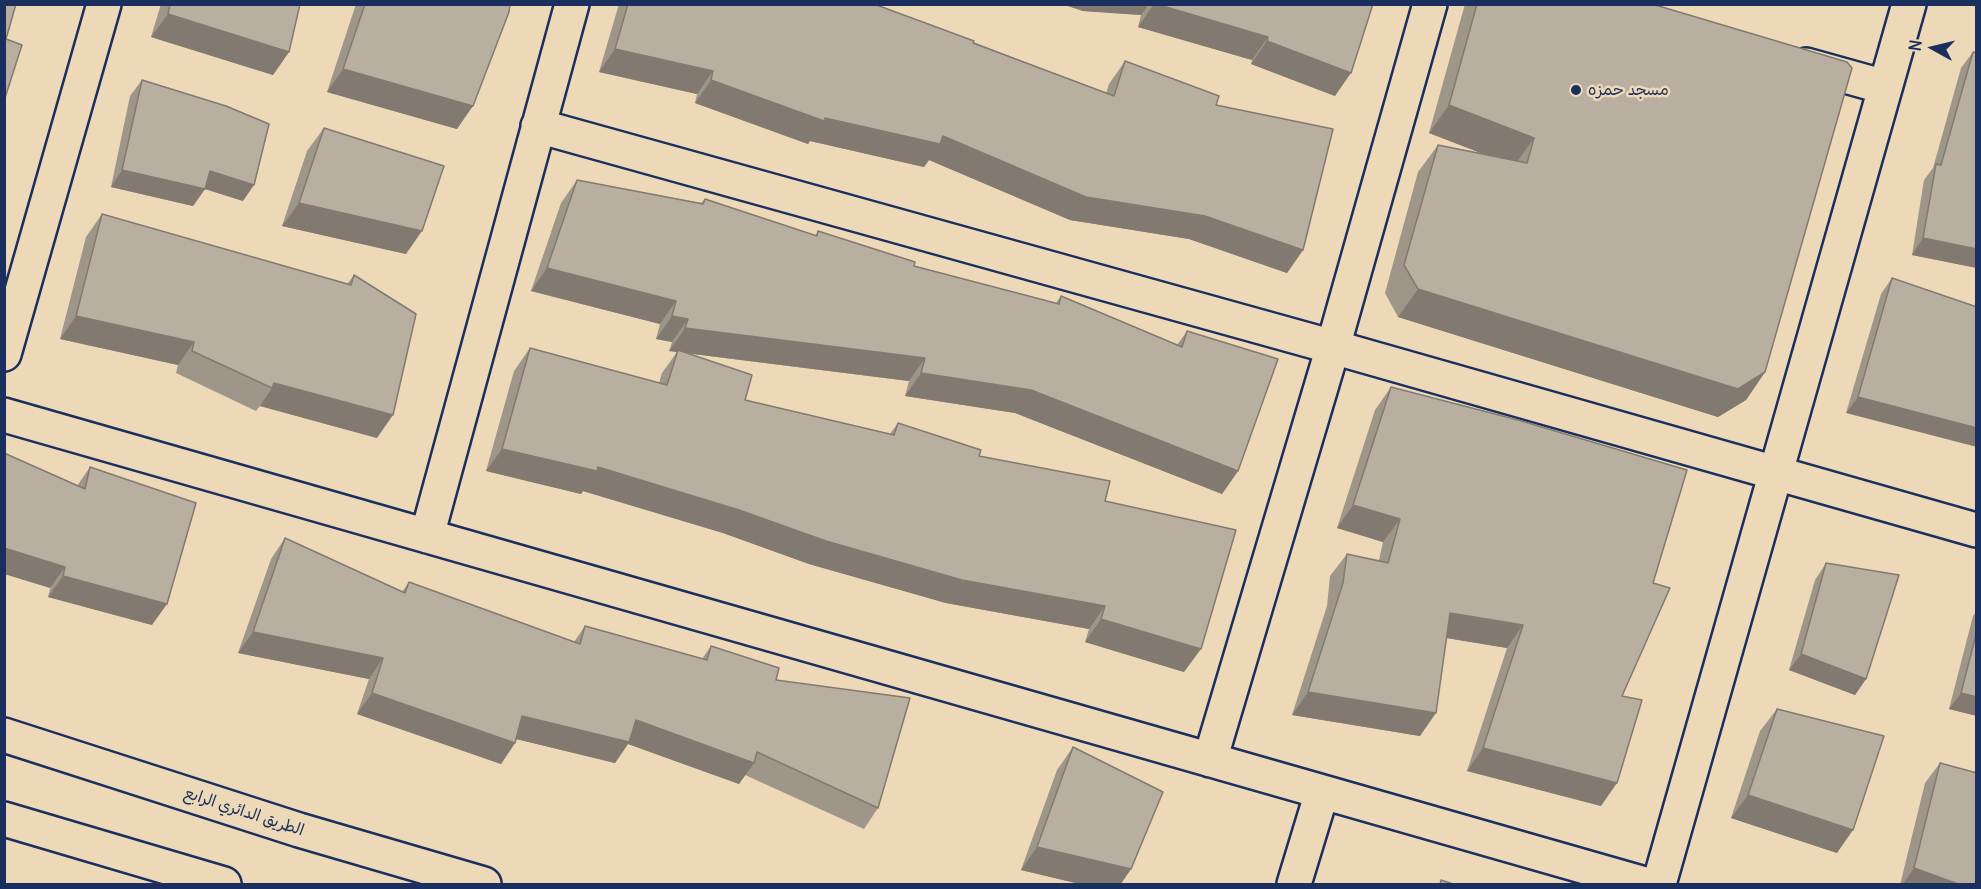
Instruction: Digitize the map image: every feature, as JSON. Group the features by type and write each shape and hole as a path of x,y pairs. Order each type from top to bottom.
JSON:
{"street":[{"path":"4,354 104,4"},
{"path":"427,536 572,4"},
{"path":"1210,760 1333,347 1430,4"},
{"path":"1659,885 1774,472 1909,4"},
{"path":"1782,58 1885,87"},
{"path":"538,126 1333,347 1977,530"},
{"path":"4,415 1322,792 1548,871 1645,885"},
{"name":"الطريق الدائري الرابع","path":"4,735 299,830 484,885"},
{"path":"1294,885 1322,792"},
{"path":"4,819 224,885"}],"building":[{"path":"4,4 16,4 6,39 22,45 4,101"},
{"path":"170,4 300,4 289,52 168,14"},
{"path":"365,4 510,4 473,106 343,69"},
{"path":"628,4 874,4 1114,96 1125,61 1219,96 1216,105 1333,129 1303,250 1205,216 1086,197 943,136 940,144 825,118 824,121 711,80 713,71 615,49"},
{"path":"1156,4 1373,4 1351,73 1267,41 1268,37"},
{"path":"1477,4 1652,4 1847,62 1852,68 1765,372 1738,389 1418,289 1404,265 1438,145 1527,163 1534,138 1449,105"},
{"path":"1973,52 1977,53 1977,249 1923,238 1936,164 1941,165"},
{"path":"142,80 226,106 269,124 254,185 210,171 205,189 122,170"},
{"path":"324,128 444,166 422,231 299,203"},
{"path":"577,180 703,204 705,199 817,236 818,231 915,262 914,266 1059,304 1061,296 1182,347 1187,331 1278,359 1238,471 1031,390 921,373 925,358 685,328 688,319 672,316 676,301 547,268"},
{"path":"102,214 351,285 354,275 416,314 393,415 274,383 272,388 192,351 194,342 76,316"},
{"path":"1892,278 1977,307 1977,428 1858,397"},
{"path":"530,348 667,385 678,350 752,375 745,400 894,435 898,423 981,450 979,456 1110,481 1105,501 1236,530 1201,649 1101,619 1105,606 962,580 826,541 739,510 598,467 597,471 502,449"},
{"path":"1391,387 1518,420 1687,470 1653,583 1670,588 1622,696 1642,700 1617,783 1483,748 1523,625 1450,613 1436,713 1308,692 1343,583 1347,554 1388,563 1400,519 1353,505"},
{"path":"4,453 85,489 90,467 196,503 167,604 63,576 65,567 4,548"},
{"path":"285,538 405,593 409,582 580,644 585,626 707,660 711,646 779,668 776,680 910,698 878,808 757,752 754,763 636,720 629,742 522,716 515,743 372,693 383,658 253,632"},
{"path":"1826,563 1899,575 1866,679 1801,654"},
{"path":"1977,631 1977,697 1961,693"},
{"path":"1777,709 1884,736 1853,830 1748,795"},
{"path":"1073,747 1163,792 1131,869 1037,847"},
{"path":"1940,763 1977,773 1977,885 1961,885 1914,868"},
{"path":"1441,880 1456,885 1440,885"}],"place":[{"name":"مسجد حمزه","path":"1576,90"}]}
